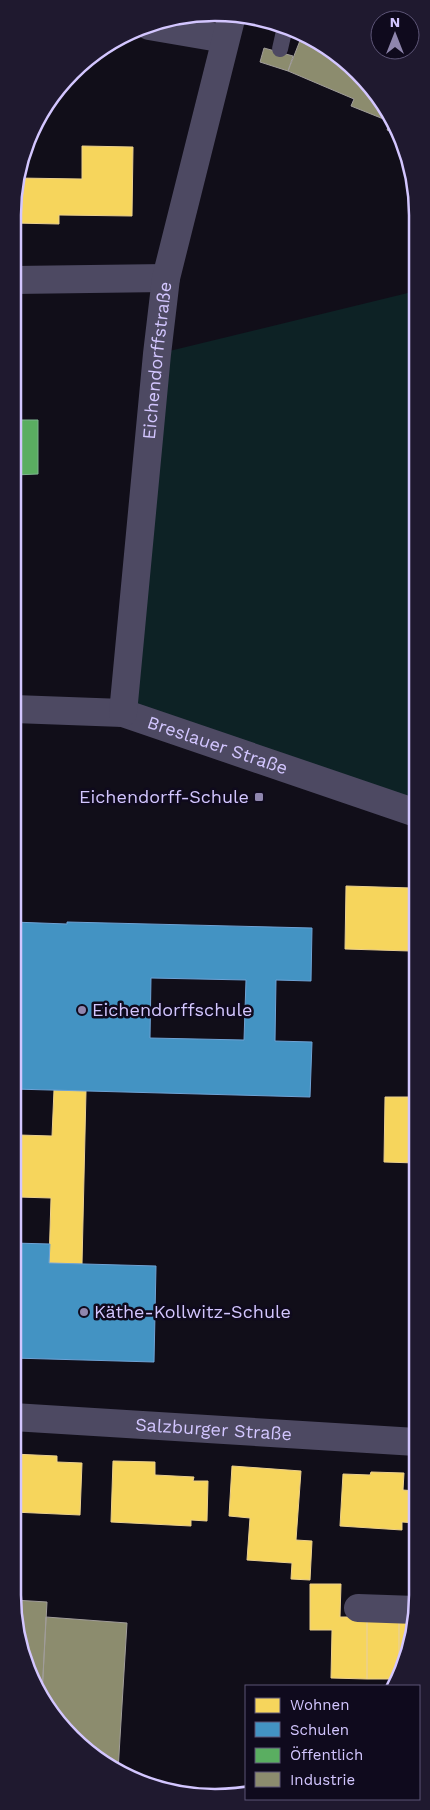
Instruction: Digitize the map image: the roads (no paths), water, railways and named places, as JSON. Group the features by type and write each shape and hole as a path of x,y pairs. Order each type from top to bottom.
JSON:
{"street":[{"path":"172,26 228,27"},
{"name":"Eichendorffstraße","path":"123,713 166,278 228,27"},
{"path":"21,280 166,278"},
{"name":"Breslauer Straße","path":"21,709 123,713 409,811"},
{"name":"Salzburger Straße","path":"21,1417 409,1442"},
{"path":"358,1608 408,1610"}],"lane":[{"path":"280,49 283,34"}],"place":[{"name":"Eichendorff-Schule","path":"259,797"},
{"name":"Eichendorffschule","path":"82,1010"},
{"name":"Käthe-Kollwitz-Schule","path":"84,1312"}]}
